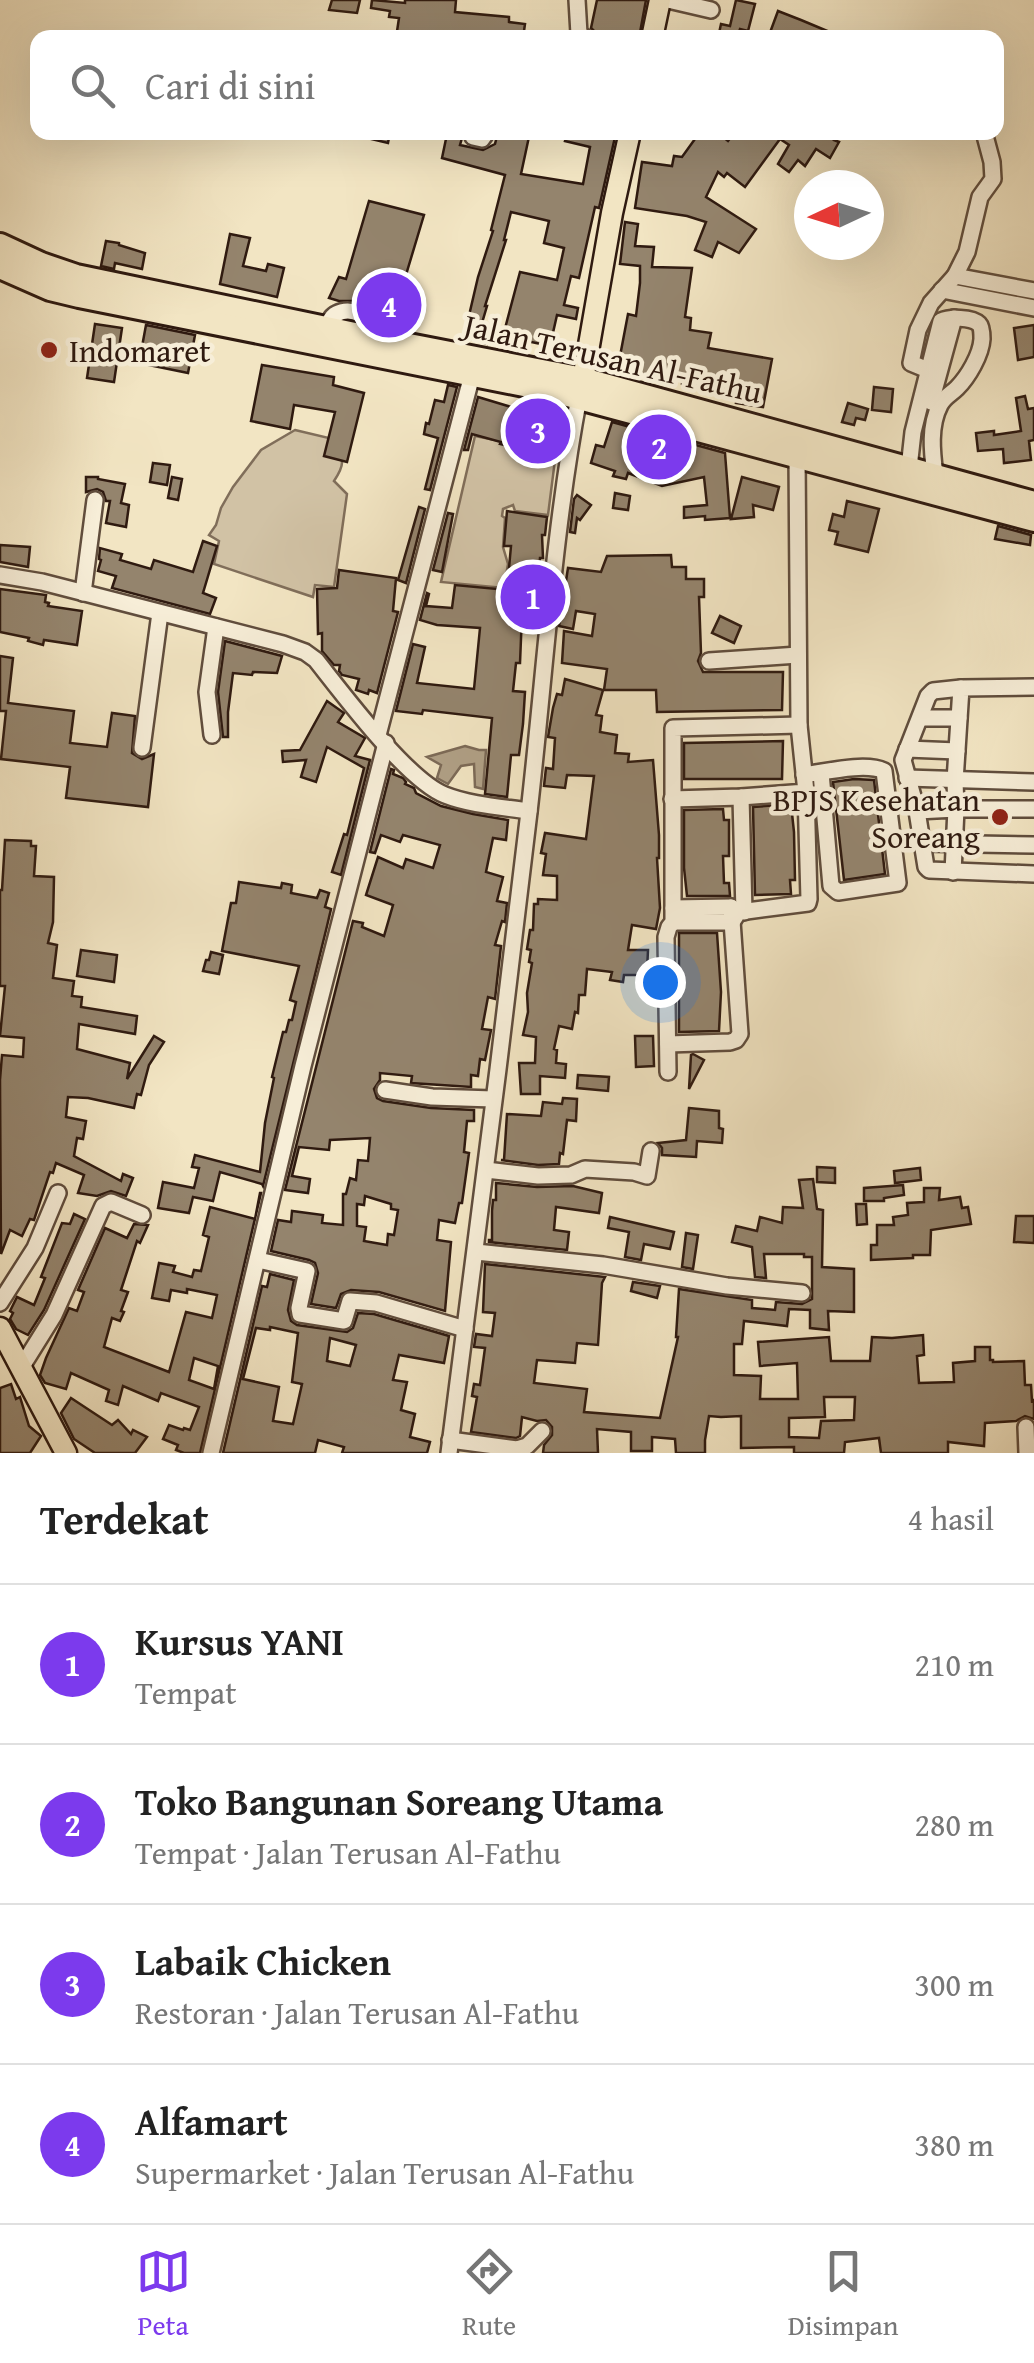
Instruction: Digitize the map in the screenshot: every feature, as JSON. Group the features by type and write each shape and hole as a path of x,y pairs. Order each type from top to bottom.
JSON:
{"highway":[{"name":"Jalan Terusan Al-Fathu","path":"0,245 76,276 372,337 581,388 797,455 1034,520"},
{"name":"Jalan Terusan Al-Fathu","path":"0,267 50,289 79,296 472,375 618,390 1034,502"}],"main road":[{"path":"654,30 660,0"},
{"path":"581,388 628,140"},
{"path":"0,1328 66,1453"}],"street":[{"path":"577,0 579,30"},
{"path":"668,0 710,10"},
{"path":"928,370 912,363 911,356 931,303 955,276 967,252 980,197 993,179 986,140"},
{"path":"955,276 1034,291"},
{"path":"942,290 1034,308"},
{"path":"910,468 913,432 931,401 954,318"},
{"path":"931,401 946,397 960,385 981,347 979,324 954,318 941,320 928,370 935,475"},
{"path":"212,1453 472,375"},
{"path":"542,1431 527,1446 517,1449 449,1447 529,811 552,567 581,388"},
{"path":"673,915 737,913 808,903 810,899 799,725 797,455"},
{"path":"83,593 95,500"},
{"path":"0,575 42,582 305,652 406,766 431,788 446,796 529,811"},
{"path":"142,748 160,614"},
{"path":"212,735 207,692 216,627"},
{"path":"709,661 798,656"},
{"path":"1034,686 933,691 903,760 929,870 1034,874"},
{"path":"953,872 961,688"},
{"path":"920,718 960,718"},
{"path":"656,728 799,725"},
{"path":"668,1072 666,937 673,915 673,728"},
{"path":"907,749 957,751"},
{"path":"672,799 741,797 804,784 821,773 875,766 884,771 898,882 838,892 831,886 821,773"},
{"path":"907,778 1034,782"},
{"path":"668,1044 730,1042 740,1034 737,913 741,797"},
{"path":"917,811 1034,809"},
{"path":"922,843 1034,845"},
{"path":"385,1090 432,1097 493,1099"},
{"path":"486,1170 538,1176 571,1175 585,1169 647,1176 651,1151"},
{"path":"0,1303 35,1248 58,1193"},
{"path":"22,1368 54,1315 103,1206 110,1202 142,1215"},
{"path":"476,1252 802,1293"},
{"path":"258,1260 309,1262 300,1314 344,1321 350,1301 376,1303 465,1330"},
{"path":"1026,1426 1028,1453"}],"shaded area":[{"path":"295,430 329,438 342,459 334,481 347,494 334,587 315,585 313,597 214,564 219,541 209,535 233,487 261,450"},
{"path":"475,436 556,452 548,515 515,511 513,505 503,509 503,547 508,564 504,588 441,582"},
{"path":"465,746 486,750 483,789 475,787 474,764 461,766 448,784 437,778 441,765 427,757"}],"building":[{"path":"332,0 360,0 357,13 329,10"},
{"path":"372,0 456,0 455,12 509,17 509,22 525,24 524,30 397,30 399,18 389,17 390,11 371,8"},
{"path":"597,0 646,0 640,30 591,28"},
{"path":"736,0 755,4 748,30 720,30 721,24 730,26"},
{"path":"778,11 825,30 771,30"},
{"path":"446,140 461,140 460,145 483,150 496,140 528,140 521,174 583,184 590,147 565,140 614,140 579,278 571,276 564,305 578,308 576,319 557,315 550,346 503,336 520,272 557,280 564,248 544,243 549,221 511,212 485,306 482,323 491,325 487,344 464,337 505,175 442,158"},
{"path":"694,140 779,140 745,187 727,173 724,177 718,172 706,197 756,229 739,253 718,242 712,257 695,250 706,222 635,208 642,162 672,166 674,156 682,157"},
{"path":"782,140 839,142 830,158 816,149 805,166 798,160 789,172 778,164 789,145"},
{"path":"369,201 424,215 393,318 358,301 329,298 339,277 346,279"},
{"path":"625,222 638,224 635,246 654,247 652,267 692,268 685,317 691,318 690,330 711,333 708,348 772,359 763,407 736,403 738,390 617,372 628,314 636,316 640,283 640,266 620,264"},
{"path":"230,234 250,238 243,266 266,271 268,264 284,268 277,297 220,284"},
{"path":"106,241 145,253 142,269 115,263 114,269 101,266"},
{"path":"95,324 122,328 114,382 87,378"},
{"path":"146,325 195,335 188,373 139,363"},
{"path":"1034,325 1034,357 1018,360 1014,328"},
{"path":"262,365 334,377 333,385 364,393 347,462 324,456 335,412 294,405 290,429 251,421"},
{"path":"448,385 457,387 430,490 425,489 438,438 424,434 435,400 444,402"},
{"path":"874,387 893,389 891,412 872,410"},
{"path":"1025,396 1028,409 1034,408 1034,440 1029,441 1031,460 1004,463 1003,449 978,451 976,433 1021,431 1016,398"},
{"path":"478,397 531,413 529,420 542,422 541,427 548,428 543,451 533,452 472,434 468,450 464,450"},
{"path":"848,403 868,409 865,420 856,418 854,425 842,422"},
{"path":"612,422 725,453 730,518 684,518 684,507 707,505 704,477 662,486 628,473 626,479 613,476 615,471 591,463 596,445 604,447"},
{"path":"153,463 170,465 167,485 150,482"},
{"path":"86,477 125,484 121,503 129,505 126,527 106,523 110,501 97,489 86,492"},
{"path":"172,477 182,479 178,500 168,498"},
{"path":"742,477 779,487 773,510 753,505 754,517 731,519"},
{"path":"615,493 630,496 628,510 613,508"},
{"path":"577,495 591,505 580,520 577,518 575,533 570,532"},
{"path":"847,501 879,509 868,552 835,544 838,532 829,530 833,514 844,517"},
{"path":"419,507 425,509 406,583 398,580"},
{"path":"507,511 547,517 537,601 525,601 522,614 520,663 516,663 513,691 525,692 523,724 519,755 511,755 507,797 485,794 492,718 396,711 413,644 425,647 417,683 474,689 480,628 420,620 427,593 426,606 452,608 455,585 507,590 511,546 504,546"},
{"path":"448,513 453,514 442,572 433,570"},
{"path":"998,526 1031,535 1030,545 995,539"},
{"path":"203,541 217,546 203,593 216,598 210,614 112,588 116,576 98,571 100,548 122,554 120,560 151,569 154,560 193,572"},
{"path":"0,545 30,547 28,567 0,562"},
{"path":"671,555 672,567 686,567 686,579 704,579 704,597 699,597 698,661 703,672 783,672 782,710 657,712 656,690 604,690 607,669 562,663 564,631 592,636 595,614 576,611 573,629 559,626 568,568 601,572 607,556"},
{"path":"339,570 396,578 393,611 398,612 377,693 356,690 359,679 342,675 340,665 334,665 322,651 317,589 337,588"},
{"path":"0,589 46,595 48,606 82,611 77,645 44,640 43,645 0,632"},
{"path":"720,616 741,626 734,643 712,633"},
{"path":"225,641 282,656 277,673 233,673 228,737 223,737 218,692"},
{"path":"0,656 13,658 8,703 74,711 70,743 107,747 112,713 135,716 132,753 142,759 154,754 148,807 66,798 70,767 1,759 6,711 0,711"},
{"path":"565,679 603,690 596,715 602,716 600,732 617,735 615,753 629,754 628,762 653,760 660,908 656,929 632,925 628,950 648,950 647,971 642,971 642,975 624,975 623,982 610,980 612,972 587,969 585,995 579,995 572,1029 559,1026 554,1049 556,1063 566,1064 565,1078 540,1076 540,1094 521,1094 519,1063 535,1063 536,1037 523,1035 532,963 531,950 527,949 533,930 534,904 538,904 538,899 557,900 557,876 543,875 546,854 541,853 545,833 586,839 594,776 567,775 565,788 544,786 546,768 553,769 555,738 548,737 553,708 557,694 562,695"},
{"path":"327,701 344,713 338,722 365,738 355,756 370,760 341,875 332,872 344,834 347,835 364,768 327,747 316,782 301,777 306,760 283,762 282,751 300,750"},
{"path":"783,741 782,779 684,779 684,743"},
{"path":"391,769 416,793 441,806 508,820 506,840 493,838 486,872 503,877 497,901 507,903 505,922 502,921 495,945 501,946 495,999 488,997 482,1029 491,1030 478,1076 471,1075 471,1087 411,1083 412,1076 380,1073 374,1089 383,1101 474,1110 474,1121 467,1121 464,1152 469,1153 462,1203 455,1223 439,1220 437,1240 451,1242 445,1311 379,1292 351,1290 341,1294 336,1308 311,1304 318,1273 315,1263 271,1251 278,1220 291,1222 292,1211 323,1215 322,1223 343,1225 343,1194 350,1178 356,1180 358,1160 368,1161 370,1138 330,1140 329,1150 299,1147 292,1176 310,1179 308,1193 285,1190 353,921 384,936 393,905 366,895 378,857 403,868 406,859 433,868 440,845 403,835 400,842 381,835 375,853 370,852","holes":["365,1196 391,1204 391,1209 398,1210 394,1235 388,1234 387,1245 364,1241 366,1227 357,1226 357,1204 364,1205"]},
{"path":"874,780 885,874 844,880 833,782"},
{"path":"791,804 795,880 790,880 791,894 755,895 753,807"},
{"path":"723,809 724,820 729,820 729,856 723,856 724,883 729,883 730,896 687,896 684,810"},
{"path":"5,840 31,841 31,846 36,846 34,876 54,877 53,922 48,943 57,945 53,978 74,981 72,996 82,997 81,1007 137,1016 135,1034 79,1024 77,1049 130,1063 127,1079 154,1036 164,1042 149,1065 134,1108 68,1097 66,1117 86,1121 74,1156 121,1181 123,1174 133,1178 126,1196 111,1191 97,1196 78,1193 84,1175 56,1163 34,1220 30,1219 22,1236 10,1230 1,1254 2,1055 23,1057 24,1038 0,1036 5,986 0,986 0,890"},
{"path":"239,882 281,888 282,883 292,885 291,893 317,898 320,890 329,893 325,907 331,909 263,1186 220,1172 213,1201 193,1197 189,1213 158,1208 163,1182 194,1188 199,1168 192,1167 195,1155 260,1172 272,1077 283,1032 292,1020 296,1002 290,1000 299,966 222,951"},
{"path":"679,933 717,933 719,1031 679,1032"},
{"path":"81,950 117,955 114,982 77,976"},
{"path":"211,952 223,955 219,974 203,971"},
{"path":"635,1036 653,1036 654,1066 636,1067"},
{"path":"691,1055 704,1060 689,1089"},
{"path":"578,1075 609,1077 608,1091 577,1088"},
{"path":"563,1098 577,1099 576,1121 567,1120 559,1164 501,1160 507,1114 541,1116 543,1102 562,1104"},
{"path":"689,1108 719,1111 722,1143 697,1141 696,1157 662,1155 658,1143 686,1140"},
{"path":"817,1167 835,1168 835,1183 817,1182"},
{"path":"920,1168 921,1180 895,1183 894,1171"},
{"path":"813,1179 817,1209 823,1210 822,1267 854,1269 854,1312 828,1311 829,1330 810,1328 810,1310 789,1309 787,1326 744,1321 742,1344 734,1344 734,1375 761,1376 760,1399 798,1399 797,1363 760,1366 758,1342 829,1337 831,1361 870,1361 872,1337 923,1335 924,1355 917,1356 919,1383 954,1382 953,1363 975,1361 975,1347 990,1347 993,1362 1024,1361 1025,1385 1031,1385 1034,1400 1034,1419 1025,1416 1016,1421 985,1423 984,1446 948,1442 948,1453 881,1453 879,1438 845,1442 844,1453 794,1453 794,1447 741,1448 741,1416 709,1416 705,1453 676,1453 675,1439 652,1437 652,1451 631,1451 631,1432 597,1429 598,1453 543,1453 552,1427 546,1420 522,1417 520,1436 516,1438 471,1432 477,1397 472,1396 474,1384 480,1385 485,1348 474,1347 476,1334 492,1336 495,1313 483,1312 485,1264 605,1277 598,1345 577,1343 575,1363 537,1360 534,1383 587,1389 584,1412 660,1418 678,1337 679,1289 752,1300 752,1308 775,1310 776,1302 802,1304 812,1299 812,1257 764,1254 766,1278 755,1277 752,1247 732,1242 736,1226 757,1231 760,1217 782,1223 783,1207 803,1208 799,1180","holes":["824,1397 855,1397 854,1420 821,1421 819,1438 789,1437 789,1418 825,1417"]},
{"path":"496,1183 573,1186 602,1193 599,1213 556,1207 554,1230 569,1232 567,1250 489,1242"},
{"path":"903,1185 904,1195 864,1201 864,1188"},
{"path":"924,1188 940,1188 939,1200 960,1197 962,1208 968,1207 971,1224 931,1230 930,1255 871,1260 871,1245 877,1245 877,1225 894,1225 893,1217 908,1215 907,1203 924,1202"},
{"path":"856,1204 866,1204 867,1224 857,1225"},
{"path":"210,1207 255,1219 200,1453 184,1453 176,1450 178,1445 163,1439 169,1425 190,1430 199,1407 161,1393 158,1401 123,1386 118,1405 106,1401 109,1390 71,1373 66,1389 45,1383 40,1375 69,1308 77,1311 84,1292 78,1290 105,1228 127,1238 134,1224 148,1225 140,1243 137,1241 121,1290 128,1292 121,1311 124,1312 120,1321 112,1318 104,1347 169,1372 186,1312 212,1318 217,1295 187,1289 187,1293 171,1290 169,1301 152,1298 159,1263 175,1266 173,1272 192,1277 194,1270 201,1271 209,1237 203,1235","holes":["194,1358 218,1366 214,1389 189,1380"]},
{"path":"74,1214 85,1219 44,1310 28,1335 16,1329 10,1311 17,1297 34,1305 62,1223 70,1224"},
{"path":"1016,1216 1034,1216 1034,1243 1014,1242"},
{"path":"610,1217 674,1232 670,1249 644,1244 641,1260 625,1257 629,1232 608,1228"},
{"path":"686,1233 698,1235 693,1269 682,1267"},
{"path":"270,1274 294,1280 288,1310 291,1321 297,1325 347,1332 353,1328 358,1313 374,1314 449,1336 444,1363 399,1355 393,1380 407,1382 401,1410 415,1414 410,1437 430,1442 427,1453 342,1453 344,1447 318,1440 315,1453 223,1453 262,1286 267,1287","holes":["256,1328 298,1333 292,1382 302,1384 293,1424 273,1421 279,1387 243,1379","330,1338 356,1345 350,1366 327,1361"]},
{"path":"633,1282 660,1286 657,1298 631,1291"},
{"path":"11,1384 16,1399 20,1397 29,1426 41,1436 30,1453 0,1453 0,1388"},
{"path":"71,1398 112,1425 118,1420 131,1434 133,1430 147,1437 135,1453 95,1453 74,1439 61,1413"}],"place":[{"name":"Alfamart","path":"389,305"},
{"name":"Indomaret","path":"49,350"},
{"name":"Labaik Chicken","path":"538,431"},
{"name":"Toko Bangunan Soreang Utama","path":"659,447"},
{"name":"Kursus YANI","path":"533,597"},
{"name":"BPJS Kesehatan Soreang","path":"1000,817"}]}
